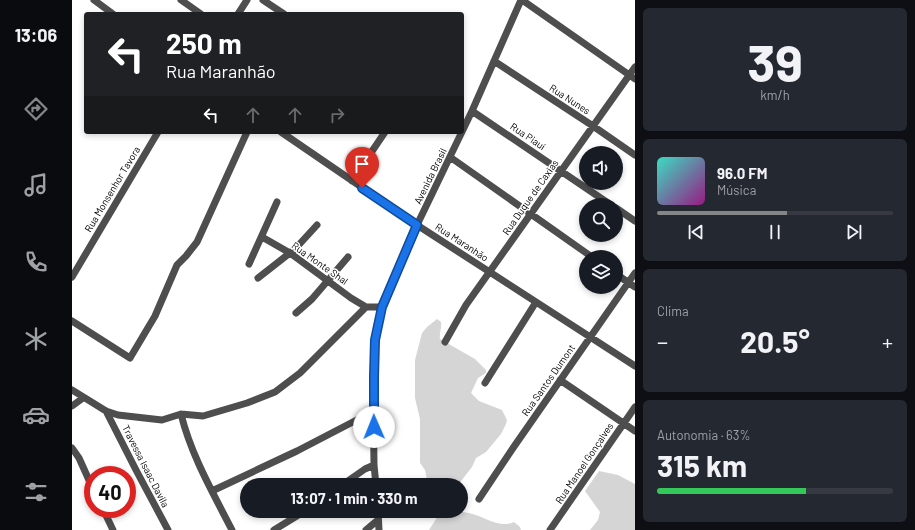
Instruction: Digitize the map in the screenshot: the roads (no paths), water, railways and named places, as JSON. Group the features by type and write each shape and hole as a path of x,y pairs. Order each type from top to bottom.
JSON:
{"street":[{"path":"94,0 104,3 111,12"},
{"path":"181,0 198,12"},
{"path":"239,12 247,0"},
{"path":"263,0 281,12"},
{"path":"522,0 632,77"},
{"name":"Avenida Brasil","path":"464,128 522,0"},
{"name":"Rua Nunes","path":"494,61 635,155"},
{"name":"Rua Duque de Caxias","path":"445,342 466,305 593,126 632,77 635,67"},
{"name":"Rua Piauí","path":"472,111 601,198"},
{"name":"Rua Monsenhor Tavora","path":"72,277 157,134"},
{"path":"72,320 130,358 155,316 177,265 186,256 196,242 245,134"},
{"name":"Rua Maranhão","path":"284,134 417,225 635,366"},
{"path":"352,181 384,134"},
{"name":"Avenida Brasil","path":"375,478 374,465 375,340 382,307 417,225 461,134"},
{"path":"450,157 582,250"},
{"path":"249,264 277,202"},
{"path":"623,213 635,221"},
{"path":"258,278 290,253 317,225"},
{"name":"Rua Monte Shal","path":"262,237 290,253 329,280 351,298 366,307"},
{"path":"296,313 312,299 348,257"},
{"name":"Rua Santos Dumont","path":"479,499 635,273"},
{"path":"623,279 635,287"},
{"path":"485,383 536,302"},
{"path":"72,390 106,411 118,415 162,420 181,414 203,416 247,403 275,392 300,373 366,307 382,307"},
{"path":"560,380 635,431"},
{"path":"72,406 83,398"},
{"name":"Rua Manoel Gonçalves","path":"550,530 635,407"},
{"name":"Travessa Isaac Davila","path":"106,411 168,530"},
{"path":"212,491 297,451 374,411"},
{"path":"181,414 185,432 232,530"},
{"path":"72,448 84,469"},
{"path":"352,478 374,465"},
{"path":"107,518 112,530"},
{"path":"274,530 294,518"},
{"path":"366,530 378,520"},
{"path":"378,520 379,530"}]}
